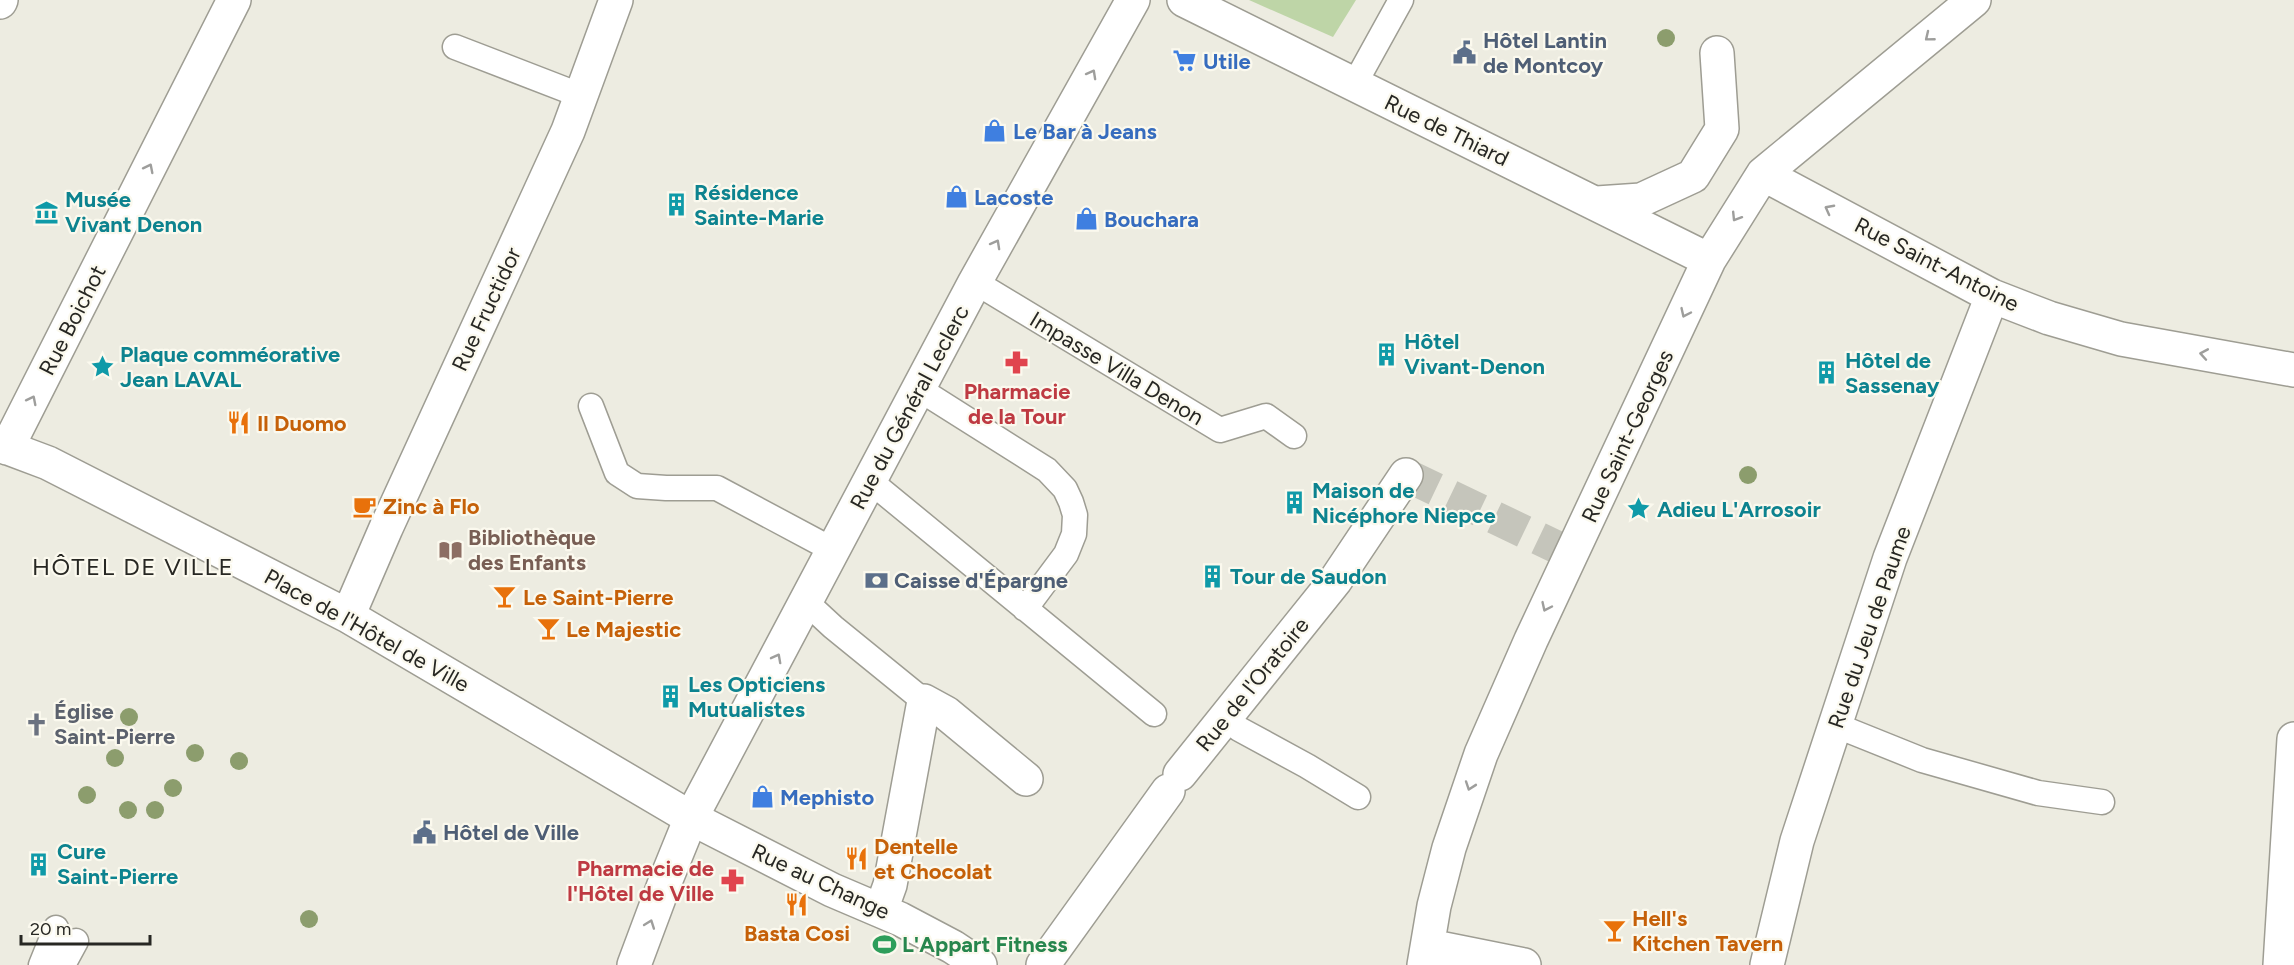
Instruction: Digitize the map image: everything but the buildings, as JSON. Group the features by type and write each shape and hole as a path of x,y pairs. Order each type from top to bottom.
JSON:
{"street":[{"name":"Rue Boichot","path":"3,446 234,0"},
{"name":"Rue Fructidor","path":"348,616 568,131 616,0"},
{"name":"Rue du Général Leclerc","path":"634,965 692,818 975,282 1133,0"},
{"name":"Rue de Thiard","path":"1184,0 1709,260"},
{"name":"Rue Saint-Georges","path":"1427,955 1434,906 1449,848 1481,754 1541,618 1709,260 1763,174 1974,0"},
{"path":"1596,203 1641,200 1693,176 1722,129 1717,53"},
{"name":"Rue Saint-Antoine","path":"1763,174 1992,296 2049,318 2121,339 2294,370"},
{"name":"Rue du Jeu de Paume","path":"1767,965 1797,842 1890,558 1992,296"},
{"name":"Place de l'Hôtel de Ville","path":"3,446 48,463 348,616 692,818"},
{"name":"Rue de l'Oratoire","path":"1043,965 1174,782 1335,581 1406,475"},
{"path":"881,910 890,885 924,701 946,713 1026,779"},
{"path":"2280,965 2294,739"},
{"name":"Rue au Change","path":"692,818 832,890 881,910 953,947 980,965"},
{"path":"1427,955 1524,965"}],"lane":[{"path":"1354,86 1401,0"},
{"path":"455,47 582,96"},
{"name":"Impasse Villa Denon","path":"975,282 1220,430 1266,416 1294,436"},
{"path":"919,388 1047,470 1065,489 1075,515 1074,534 1066,555 1025,609"},
{"path":"591,406 617,473 637,486 717,488 833,550"},
{"path":"870,481 1154,714"},
{"path":"806,602 924,701"},
{"path":"1224,717 1239,729 1358,797"},
{"path":"1835,725 1922,760 2038,793 2102,802"},
{"path":"41,965 56,928"},
{"path":"63,965 76,941"}],"green space":[{"path":"1249,0 1356,0 1333,37"}],"tunnel":[{"path":"1406,475 1571,554"}],"place":[{"name":"Hôtel Lantin de Montcoy","path":"1465,53"},
{"name":"Utile","path":"1185,61"},
{"name":"Le Bar à Jeans","path":"995,131"},
{"name":"Lacoste","path":"956,197"},
{"name":"Résidence Sainte-Marie","path":"676,205"},
{"name":"Musée Vivant Denon","path":"47,212"},
{"name":"Bouchara","path":"1086,219"},
{"name":"Hôtel Vivant-Denon","path":"1386,354"},
{"name":"Pharmacie de la Tour","path":"1017,362"},
{"name":"Plaque comméorative Jean LAVAL","path":"102,367"},
{"name":"Hôtel de Sassenay","path":"1827,373"},
{"name":"Il Duomo","path":"239,423"},
{"name":"Maison de Nicéphore Niepce","path":"1294,503"},
{"name":"Zinc à Flo","path":"365,506"},
{"name":"Adieu L'Arrosoir","path":"1639,509"},
{"name":"Bibliothèque des Enfants","path":"450,550"},
{"name":"Tour de Saudon","path":"1212,576"},
{"name":"Caisse d'Épargne","path":"876,580"},
{"name":"Le Saint-Pierre","path":"505,597"},
{"name":"Le Majestic","path":"548,629"},
{"name":"Les Opticiens Mutualistes","path":"670,697"},
{"name":"Église Saint-Pierre","path":"36,724"},
{"name":"Mephisto","path":"762,797"},
{"name":"Hôtel de Ville","path":"425,832"},
{"name":"Dentelle et Chocolat","path":"856,859"},
{"name":"Cure Saint-Pierre","path":"39,864"},
{"name":"Pharmacie de l'Hôtel de Ville","path":"732,881"},
{"name":"Basta Cosi","path":"797,904"},
{"name":"Hell's Kitchen Tavern","path":"1614,931"},
{"name":"L'Appart Fitness","path":"884,944"}],"district":[{"name":"HÔTEL DE VILLE","path":"133,567"}]}
